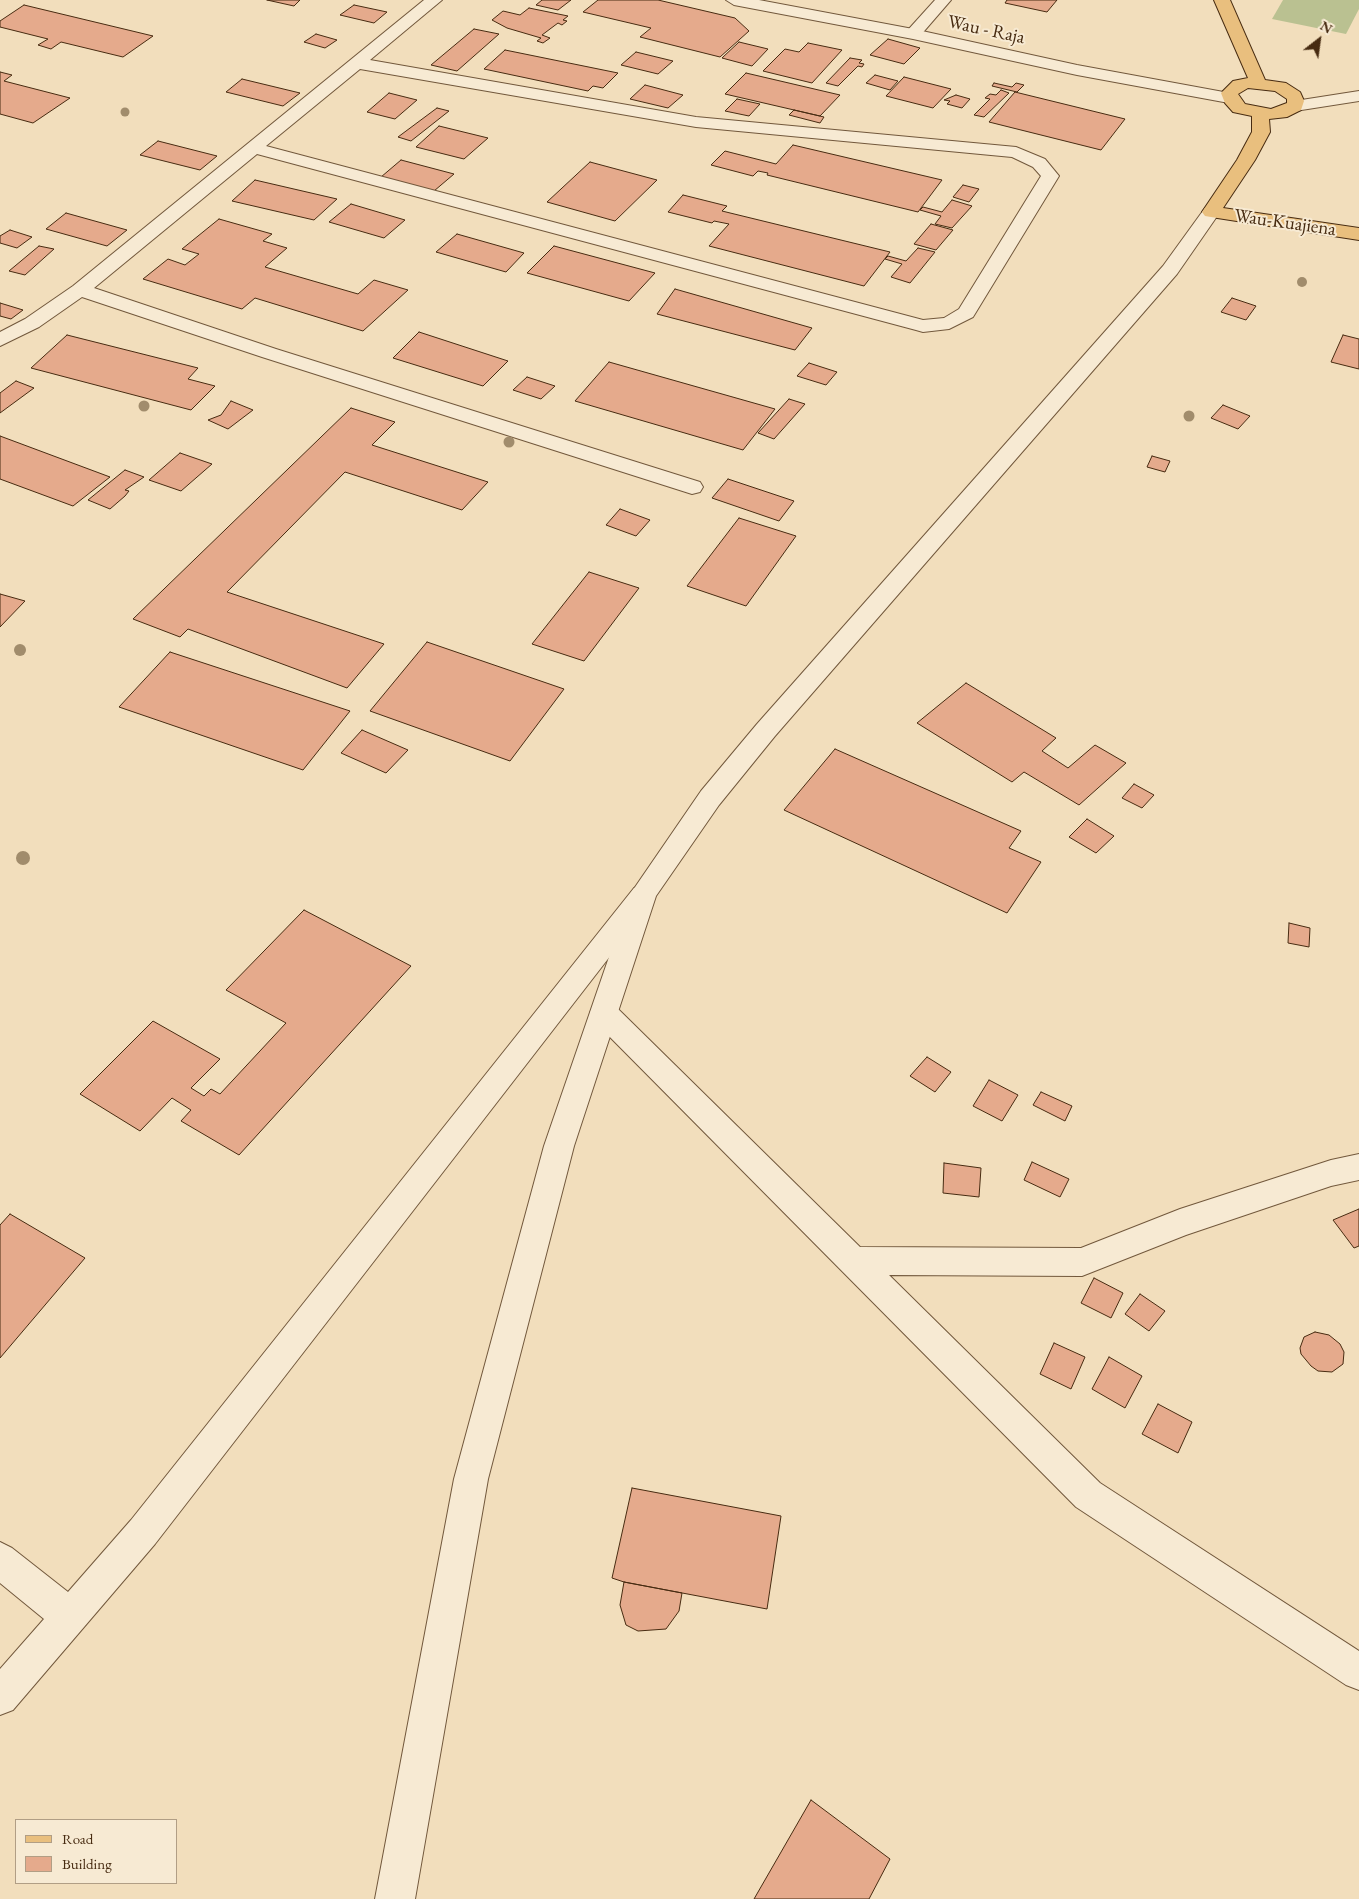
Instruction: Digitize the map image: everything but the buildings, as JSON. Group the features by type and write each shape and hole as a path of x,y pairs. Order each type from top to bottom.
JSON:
{"main road":[{"path":"1222,0 1258,83"},
{"path":"1248,83 1258,83 1280,87 1288,91 1296,101 1295,106 1282,113 1260,114 1239,108 1229,98 1232,88 1248,83"},
{"path":"1211,212 1246,160 1261,132 1260,114"},
{"name":"Wau-Kuajiena","path":"1211,212 1359,234"}],"street":[{"path":"0,340 32,323 80,290 434,0"},
{"name":"Wau - Raja","path":"734,0 913,34 1078,70 1229,98"},
{"path":"913,34 943,0"},
{"path":"254,148 923,326 949,323 966,313 1050,176 1038,163 1016,152 696,122 357,63"},
{"path":"1295,106 1359,96"},
{"path":"0,1697 143,1532 644,894 710,798 766,730 1170,270 1211,212"},
{"path":"80,290 270,353 692,487"},
{"path":"395,1899 470,1479 558,1146 644,894"},
{"path":"604,1012 1088,1495 1359,1672"},
{"path":"854,1261 1082,1262 1180,1224 1331,1173 1359,1167"},
{"path":"0,1560 69,1616"}],"green space":[{"path":"1283,0 1359,0 1359,9 1346,34 1272,19"}]}
